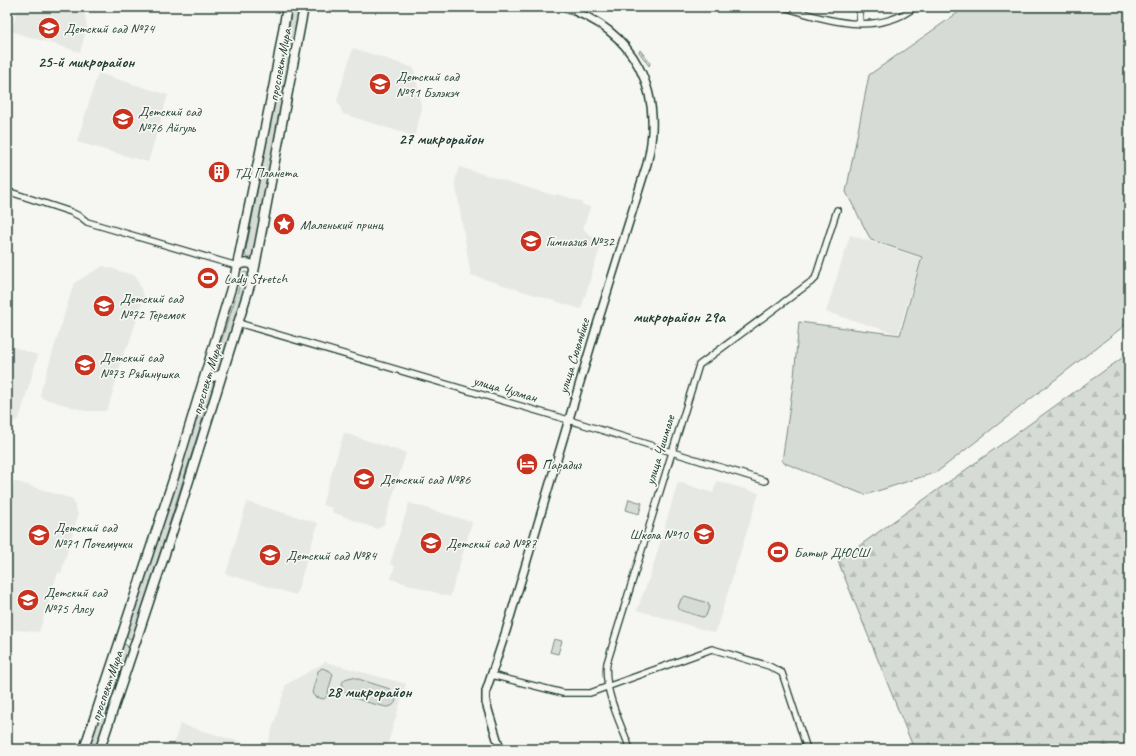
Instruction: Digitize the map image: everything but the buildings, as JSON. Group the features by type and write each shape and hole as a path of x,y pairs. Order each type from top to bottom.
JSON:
{"main road":[{"name":"проспект Мира","path":"84,749 121,640 207,368 237,266 274,83 287,7"},
{"name":"проспект Мира","path":"100,749 254,272 304,7"},
{"path":"237,266 243,263 249,263 254,272"},
{"path":"207,368 211,377 216,378 222,374"},
{"path":"121,640 135,644"}],"street":[{"name":"улица Сююмбике","path":"500,749 486,703 486,691 508,624 568,420 647,164 653,122 652,101 647,86 642,73 628,50 618,38 598,23 578,12 563,7"},
{"path":"784,7 828,20 860,24 894,18 915,7"},
{"path":"859,7 860,24"},
{"path":"7,191 82,216 87,222 237,266"},
{"name":"улица Чишмале","path":"630,749 605,675 607,663 671,451 699,365 815,279 837,210"},
{"name":"улица Чулман","path":"238,323 568,420 765,481"},
{"path":"491,675 563,693 590,693 712,649 769,666 782,674 807,749"}],"shaded area":[{"name":"Детский сад №74","path":"19,7 83,7 87,27 80,52 13,32 11,30"},
{"name":"Детский сад №91 Бэлэкэч","path":"353,48 414,68 422,110 414,136 343,114 337,100"},
{"name":"Детский сад №76 Айгуль","path":"98,73 168,95 148,162 77,142"},
{"name":"Гимназия №32","path":"459,167 556,196 557,194 582,202 581,204 590,207 583,229 601,244 581,309 471,275 455,181"},
{"path":"850,235 921,258 898,334 826,312"},
{"path":"103,266 136,276 144,296 128,347 125,349 108,408 105,411 86,411 42,398 40,394 74,283"},
{"path":"7,345 38,355 19,419 7,424"},
{"name":"Детский сад №86","path":"344,433 406,453 384,524 377,529 332,512 333,508 322,505"},
{"name":"Детский сад №71 Почемучки","path":"14,481 73,499 78,515 61,573 58,572 39,632 7,629 7,506"},
{"name":"Школа №10","path":"717,481 759,493 715,633 637,610 652,570 678,482 713,493"},
{"name":"Детский сад №84","path":"247,502 318,523 296,595 226,574"},
{"name":"Детский сад №87","path":"409,503 472,522 450,597 391,579 395,566 390,564"},
{"path":"325,662 406,684 386,749 266,749 286,685"},
{"path":"180,724 250,745 248,749 173,749"}],"green space":[{"path":"966,7 1129,7 1129,322 937,472 865,495 782,462 794,377 799,322 900,335 922,257 871,240 846,192 869,75"},
{"path":"292,10 300,11 288,91 253,255 248,259 245,255"},
{"path":"640,50 650,63 649,66 639,52"},
{"path":"244,272 248,273 249,276 219,370 214,373 212,369"},
{"path":"1129,353 1129,749 914,749 838,561"},
{"path":"211,380 214,384 133,637 129,639 126,634 207,382"},
{"path":"629,499 642,503 639,514 626,510"},
{"path":"685,596 708,603 709,607 706,616 702,617 680,610 678,607 681,599"},
{"path":"554,639 562,641 558,654 550,652"},
{"path":"123,644 127,645 128,649 95,749 88,749"},
{"path":"322,668 333,674 327,696 324,699 315,697 312,693 318,671"},
{"path":"352,677 390,689 396,695 394,704 386,707 348,695 342,685 345,679"}],"place":[{"name":"Детский сад №74","path":"49,28"},
{"name":"Детский сад №91 Бэлэкэч","path":"380,84"},
{"name":"Детский сад №76 Айгуль","path":"123,119"},
{"name":"ТД Планета","path":"219,172"},
{"name":"Маленький принц","path":"284,224"},
{"name":"Гимназия №32","path":"531,241"},
{"name":"Lady Stretch","path":"208,278"},
{"name":"Детский сад №72 Теремок","path":"104,306"},
{"name":"Детский сад №73 Рябинушка","path":"85,365"},
{"name":"Парадиз","path":"527,464"},
{"name":"Детский сад №86","path":"364,479"},
{"name":"Школа №10","path":"704,534"},
{"name":"Детский сад №71 Почемучки","path":"39,535"},
{"name":"Детский сад №87","path":"431,543"},
{"name":"Батыр ДЮСШ","path":"778,552"},
{"name":"Детский сад №84","path":"270,555"},
{"name":"Детский сад №75 Алсу","path":"28,600"}],"district":[{"name":"25-й микрорайон","path":"86,62"},
{"name":"27 микрорайон","path":"441,139"},
{"name":"микрорайон 29а","path":"679,317"},
{"name":"28 микрорайон","path":"369,692"}]}
